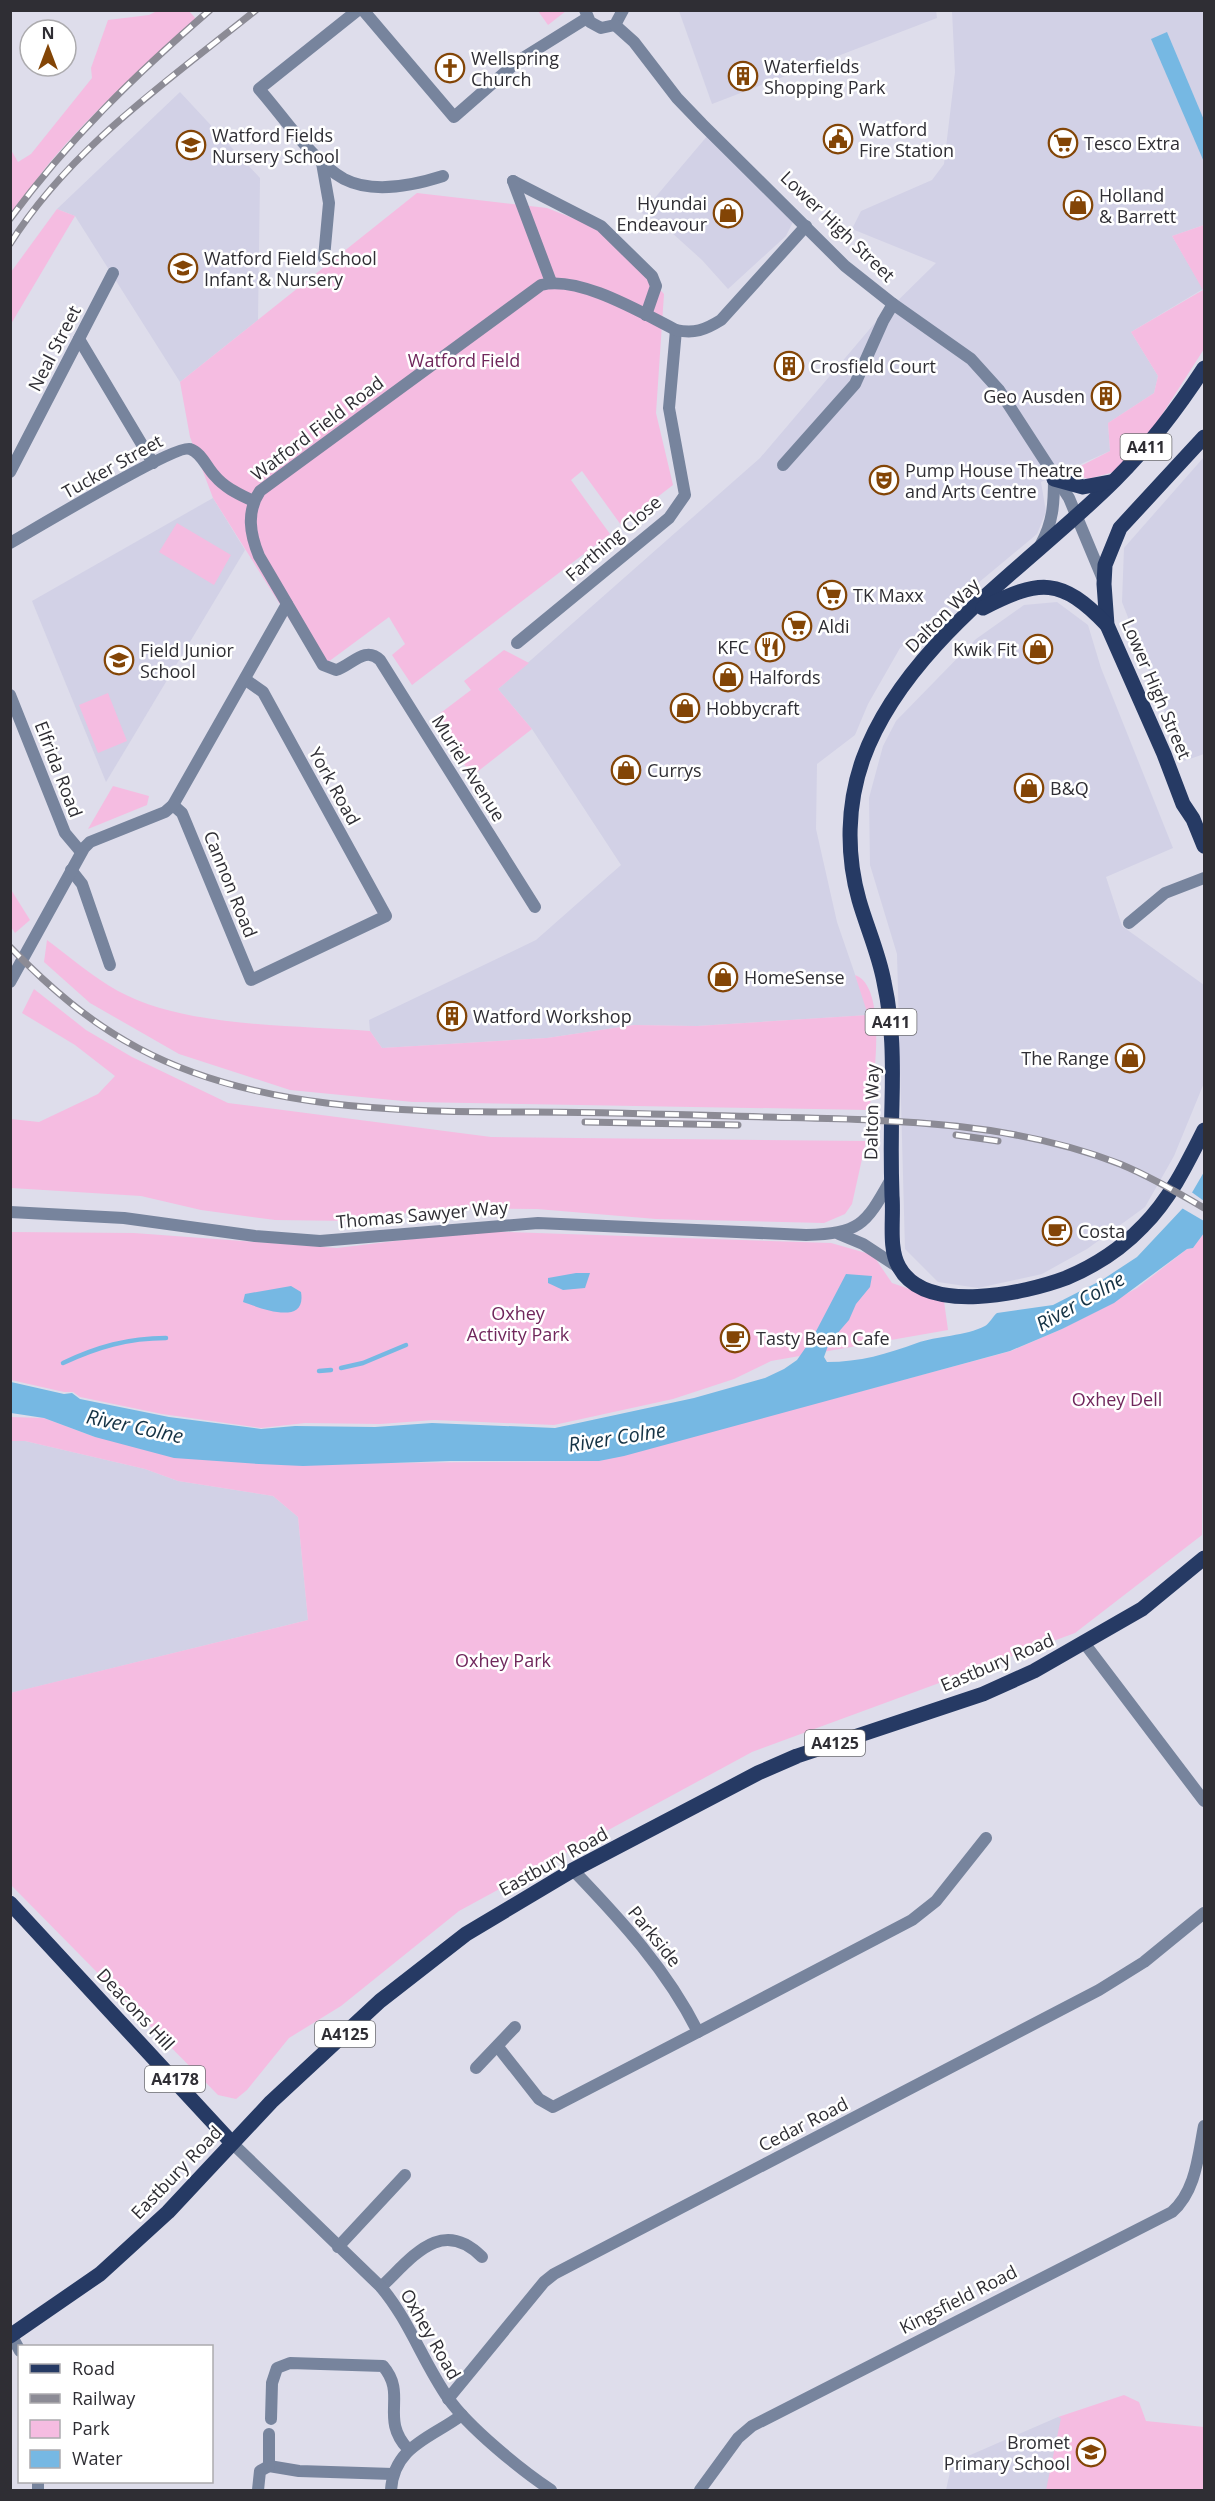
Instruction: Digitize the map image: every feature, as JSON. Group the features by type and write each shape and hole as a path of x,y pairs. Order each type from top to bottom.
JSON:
{"main road":[{"name":"A411","path":"1076,517 1115,481 1161,430 1204,368"},
{"name":"A411","path":"1104,584 1105,565 1120,528 1204,437"},
{"path":"1054,479 1083,487 1115,481"},
{"name":"Dalton Way","path":"898,1267 893,1234 890,1181 891,1015 879,958 859,898 851,854 851,809 864,758 876,731 931,648 1038,548 1076,517"},
{"name":"Lower High Street","path":"1104,584 1107,625 1164,754 1183,804 1194,819 1204,846"},
{"name":"A411","path":"967,616 1017,591 1046,586 1072,596 1094,611 1107,625"},
{"path":"898,1267 923,1288 956,1297 1012,1293 1066,1277 1109,1255 1142,1228 1162,1206 1204,1130"},
{"name":"Eastbury Road","path":"11,2335 100,2274 168,2212 258,2114 380,2001 466,1934 573,1870 767,1769 797,1756 983,1694 1085,1644 1142,1610 1204,1558"},
{"name":"Deacons Hill","path":"10,1903 232,2143"}],"street":[{"path":"358,10 259,88 322,163 345,179 363,184 388,186 421,183 444,176"},
{"path":"363,10 454,117 518,61 586,14 601,28 615,25 622,10"},
{"name":"Lower High Street","path":"615,25 634,42 677,98 755,173 845,266 893,304 971,359 999,390 1054,479 1069,498 1104,584"},
{"path":"322,163 329,203 324,258"},
{"path":"646,315 656,286 652,276 601,226 513,181 551,282 564,282 585,289 676,330 690,333 721,320 806,226"},
{"name":"Neal Street","path":"10,472 113,273"},
{"name":"Watford Field Road","path":"253,501 260,491 490,321 533,290 551,282"},
{"path":"783,465 855,384 893,304"},
{"name":"Farthing Close","path":"518,643 669,518 685,495 669,408 676,330"},
{"path":"79,339 153,463"},
{"name":"Tucker Street","path":"10,543 178,450 193,449 215,477 230,489 253,501"},
{"path":"1038,548 1050,529 1054,511 1054,479"},
{"path":"10,982 81,852 90,842 165,812 173,805 246,680 287,603 253,541 250,522 253,501"},
{"name":"Muriel Avenue","path":"287,603 323,665 328,669 342,669 367,654 380,660 535,907"},
{"name":"York Road","path":"246,680 263,692 386,916 251,980"},
{"name":"Elfrida Road","path":"10,695 65,833 81,852"},
{"name":"Cannon Road","path":"173,805 182,813 251,980"},
{"path":"71,870 82,884 110,965"},
{"path":"1129,923 1165,893 1204,878"},
{"name":"Thomas Sawyer Way","path":"839,1234 868,1218 890,1181"},
{"name":"Thomas Sawyer Way","path":"10,1212 124,1218 255,1236 320,1241 356,1240 489,1225 538,1223 679,1231 839,1234 863,1244 898,1267"},
{"path":"1085,1644 1204,1801"},
{"path":"498,2048 540,2098 553,2107 794,1983 922,1913 950,1885 976,1847 986,1838"},
{"name":"Parkside","path":"573,1870 625,1925 674,1987 698,2032"},
{"name":"Cedar Road","path":"448,2399 538,2289 554,2274 1099,1990 1144,1962 1204,1913"},
{"path":"476,2068 516,2027"},
{"name":"Kingsfield Road","path":"700,2490 738,2438 752,2426 1172,2212 1180,2205 1190,2187 1204,2126"},
{"name":"Oxhey Road","path":"232,2143 381,2287 400,2313 448,2399 462,2415 508,2457 551,2490"},
{"path":"338,2247 405,2175"},
{"path":"381,2287 420,2250 439,2240 462,2242 482,2257"},
{"path":"271,2419 272,2383 277,2368 290,2363 383,2366 394,2380 395,2431 408,2449"},
{"path":"391,2490 393,2474 400,2458 408,2449 462,2415"},
{"path":"269,2434 269,2466"},
{"path":"258,2490 261,2471 269,2466 299,2471 393,2474"}],"shaded area":[{"name":"Waterfields Shopping Park","path":"936,10 937,18 712,104 679,11"},
{"path":"952,11 1204,11 1204,225 1172,236 1203,289 1131,332 1158,376 1154,393 1108,423 1110,451 1041,482 1046,512 1037,534 900,648 868,704 855,735 817,764 816,829 837,922 869,1015 697,1026 634,1025 547,1038 382,1048 370,1031 369,1020 536,940 621,865 532,729 498,689 760,458 874,324 936,263 852,229 861,211 932,180 944,164 955,72"},
{"name":"Watford Field School Infant & Nursery","path":"180,92 260,178 258,320 180,382 75,216 57,209"},
{"path":"714,128 796,216 786,236 728,289 702,260 661,223 642,213"},
{"path":"1204,457 1204,754 1184,761 1122,602 1124,548"},
{"name":"Field Junior School","path":"213,498 245,550 106,782 32,601"},
{"path":"1057,602 1088,625 1101,668 1173,848 1106,877 1122,926 1204,985 1204,1083 1174,1156 1145,1207 1087,1249 1042,1274 978,1288 938,1282 905,1249 897,954 870,865 869,798 883,746 896,721 976,639 1024,605"},
{"path":"10,1441 25,1441 145,1469 178,1481 273,1496 298,1517 308,1620 11,1693"},
{"name":"Bromet Primary School","path":"1058,2417 1204,2441 1204,2490 946,2490 952,2463"}],"green space":[{"path":"157,11 189,11 197,20 85,123 46,168 11,217 11,150 18,162 31,154 92,78 91,68 108,20 149,15"},
{"path":"538,11 566,11 548,25"},
{"name":"Watford Field","path":"417,193 547,208 606,231 664,294 656,413 673,485 621,525 582,471 571,480 610,534 412,685 392,655 405,644 389,617 320,668 213,498 190,437 180,382"},
{"path":"57,209 75,216 11,324 11,272"},
{"path":"1204,225 1204,349 1156,424 1114,472 1088,479 1069,472 1110,451 1108,423 1154,393 1158,376 1131,332 1203,290 1172,236"},
{"path":"177,523 231,555 214,585 159,552"},
{"path":"504,650 529,663 498,689 532,729 472,776 434,718 471,690 464,681"},
{"path":"108,693 127,741 98,753 79,705"},
{"path":"113,786 149,796 147,805 88,829"},
{"path":"10,888 30,920 15,933 11,927"},
{"path":"47,940 118,991 145,1003 175,1012 241,1023 370,1031 382,1048 547,1038 634,1025 697,1026 868,1015 855,975 865,983 872,997 875,1016 874,1079 869,1110 413,1102 290,1090 179,1054 90,1003 44,962"},
{"path":"34,989 86,1030 132,1057 228,1103 491,1137 866,1141 852,1204 845,1214 824,1223 656,1219 537,1209 442,1208 349,1221 275,1220 201,1210 141,1196 11,1188 11,1119 39,1122 98,1094 115,1076 75,1045 22,1013"},
{"name":"Oxhey Activity Park","path":"478,1231 831,1243 873,1255 892,1283 944,1301 948,1330 771,1361 734,1379 673,1399 554,1425 434,1420 380,1424 305,1423 261,1428 162,1414 80,1397 73,1392 11,1380 11,1232 134,1233 337,1248"},
{"name":"Oxhey Park","path":"1204,1233 1202,1535 1075,1633 752,1752 459,1911 341,2006 289,2038 247,2090 236,2099 218,2095 11,1885 10,1693 308,1620 298,1517 273,1496 178,1481 145,1469 25,1441 11,1441 11,1417 44,1418 95,1437 373,1463 599,1461 1011,1351 1062,1329 1137,1288 1187,1249 1193,1248"},
{"name":"Bromet Primary School","path":"1124,2395 1139,2402 1146,2421 1204,2427 1204,2490 1046,2490 1061,2418 1058,2417"}],"water":[{"path":"1167,32 1204,120 1204,162 1151,39"},
{"name":"River Colne","path":"1204,1172 1204,1233 1193,1248 1187,1249 1114,1303 1062,1329 1010,1351 624,1456 599,1461 450,1461 303,1466 259,1464 174,1458 95,1437 44,1418 11,1413 11,1382 64,1394 72,1393 80,1399 169,1417 261,1429 295,1426 375,1427 432,1423 555,1428 694,1398 765,1378 784,1369 797,1360 813,1337 846,1274 872,1276 870,1287 856,1304 849,1320 829,1343 824,1357 827,1362 873,1357 925,1341 977,1329 986,1325 997,1313 1053,1305 1102,1280 1137,1257 1183,1208"},
{"path":"590,1273 585,1288 563,1290 548,1283 548,1278"},
{"path":"291,1286 301,1292 301,1303 297,1309 290,1312 270,1311 243,1302 245,1294"}],"pier":[{"path":"1190,1191 1204,1201 1204,1221 1180,1207"}],"waterway":[{"path":"63,1363 113,1344 166,1338"},
{"path":"341,1368 363,1363 406,1345"},
{"path":"319,1371 331,1370"}],"railway":[{"path":"10,219 79,135 129,83 210,10"},
{"path":"10,244 34,209 91,146 156,89 256,10"},
{"path":"10,947 70,1003 103,1027 138,1048 183,1069 230,1084 278,1095 328,1103 429,1111 811,1118 946,1125 990,1131 1078,1149 1131,1169 1163,1184 1204,1208"},
{"path":"585,1122 738,1125"},
{"path":"956,1135 998,1141"}],"place":[{"name":"Wellspring Church","path":"450,68"},
{"name":"Waterfields Shopping Park","path":"743,76"},
{"name":"Watford Fire Station","path":"838,139"},
{"name":"Tesco Extra","path":"1063,143"},
{"name":"Watford Fields Nursery School","path":"191,145"},
{"name":"Holland & Barrett","path":"1078,205"},
{"name":"Hyundai Endeavour","path":"728,213"},
{"name":"Watford Field School Infant & Nursery","path":"183,268"},
{"name":"Crosfield Court","path":"789,366"},
{"name":"Geo Ausden","path":"1106,396"},
{"name":"Pump House Theatre and Arts Centre","path":"884,480"},
{"name":"TK Maxx","path":"832,595"},
{"name":"Aldi","path":"797,626"},
{"name":"KFC","path":"770,647"},
{"name":"Kwik Fit","path":"1038,649"},
{"name":"Field Junior School","path":"119,660"},
{"name":"Halfords","path":"728,677"},
{"name":"Hobbycraft","path":"685,708"},
{"name":"Currys","path":"626,770"},
{"name":"B&Q","path":"1029,788"},
{"name":"HomeSense","path":"723,977"},
{"name":"Watford Workshop","path":"452,1016"},
{"name":"The Range","path":"1130,1058"},
{"name":"Costa","path":"1057,1231"},
{"name":"Tasty Bean Cafe","path":"735,1338"},
{"name":"Bromet Primary School","path":"1091,2452"}],"park label":[{"name":"Oxhey Dell","path":"1117,1399"}]}
